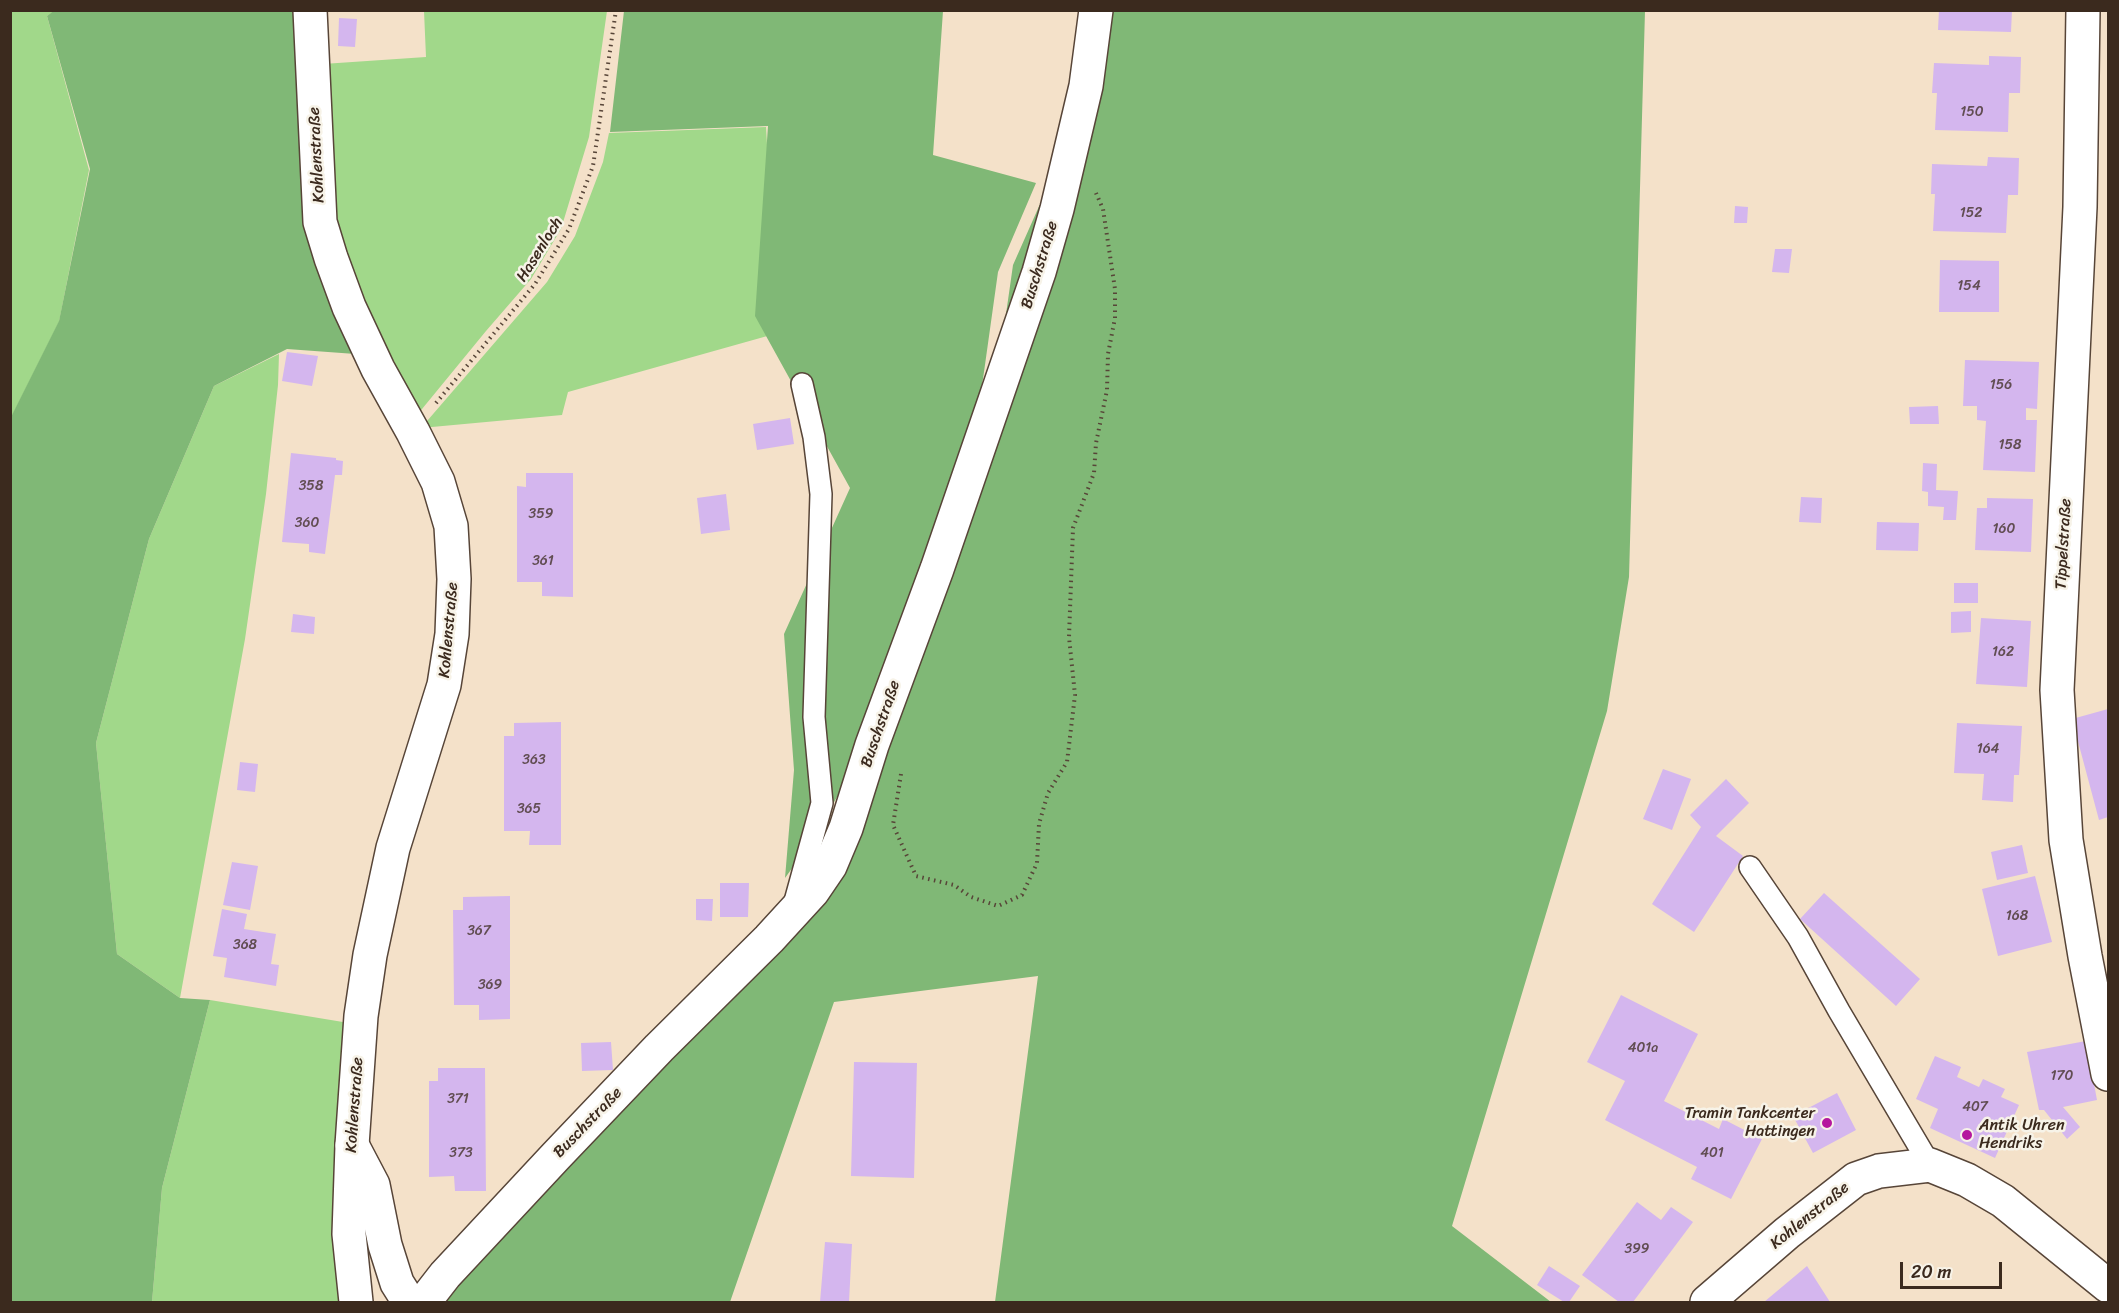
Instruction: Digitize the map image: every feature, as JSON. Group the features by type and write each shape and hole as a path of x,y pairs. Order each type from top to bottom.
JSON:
{"street":[{"name":"Kohlenstraße","path":"310,10 320,222 349,307 378,369 438,482 451,526 454,604 444,685 393,848 370,955 361,1016 352,1145 349,1234 356,1302"},
{"name":"Buschstraße","path":"424,1302 556,1156 813,891 830,866 846,828 872,745 937,569 1039,272 1086,86 1096,10"},
{"name":"Tippelstraße","path":"2083,10 2080,207 2057,690 2066,840 2085,956 2109,1074"},
{"path":"352,1145 373,1185 385,1245 397,1283 409,1302"},
{"name":"Kohlenstraße","path":"1707,1302 1787,1233 1856,1179 1879,1171 1930,1166 1967,1179 2003,1201 2109,1286"}],"lane":[{"path":"792,912 822,803 813,717 821,494 814,437 802,384"},
{"path":"1750,867 1798,937 1930,1166"}],"path":[{"name":"Hasenloch","path":"413,432 535,284 569,229 593,166 616,10"},
{"path":"902,763 893,825 916,876 954,885 971,897 998,906 1022,895 1037,863 1039,824 1048,793 1067,762 1075,695 1069,637 1073,528 1094,473 1096,443 1107,390 1108,354 1115,318 1115,289 1103,209 1090,179 1070,156"}],"green space":[{"path":"55,10 300,11 312,181 369,355 287,349 214,386 149,539 96,743 117,954 180,998 210,1000 162,1188 152,1302 11,1302 10,419 59,321 90,169 47,16"},
{"path":"11,11 55,11 47,16 89,170 59,322 11,418"},
{"path":"424,11 607,11 589,137 561,229 531,279 413,420 335,256 323,64 426,57"},
{"path":"624,11 943,11 933,155 1036,183 998,272 983,379 962,477 867,745 811,842 785,878 794,770 784,634 850,488 755,316 768,126 610,132"},
{"path":"1103,11 1645,11 1629,577 1607,711 1452,1226 1551,1302 995,1302 1038,976 834,1002 730,1302 436,1302 768,931 819,850 881,743 935,623 971,504 997,377 1013,265 1095,80"},
{"path":"766,127 778,333 568,392 562,415 421,428 547,282 575,236 603,162 609,133"},
{"path":"279,354 278,385 266,494 245,639 180,998 117,954 96,743 149,539 214,386"},
{"path":"210,1000 355,1024 344,1302 152,1302 162,1188"}],"building":[{"path":"1939,10 2012,10 2011,32 1938,30"},
{"path":"339,18 357,19 355,47 338,46"},
{"path":"1989,56 2021,57 2020,93 2009,93 2008,132 1935,130 1937,93 1932,93 1934,63 1989,65"},
{"path":"1988,157 2019,158 2018,195 2008,195 2006,233 1933,231 1935,194 1931,194 1932,164 1987,166"},
{"path":"1735,206 1748,207 1747,223 1734,223"},
{"path":"1775,249 1792,249 1789,273 1772,272"},
{"path":"1940,260 1999,261 1999,312 1939,312"},
{"path":"287,352 318,356 312,386 282,381"},
{"path":"1965,360 2039,362 2037,409 2026,408 2026,420 2037,420 2035,472 1983,470 1986,421 1977,420 1977,406 1963,406"},
{"path":"1938,406 1939,424 1910,424 1909,407"},
{"path":"790,418 794,444 757,450 753,424"},
{"path":"291,453 336,458 336,460 343,461 342,475 335,475 325,554 309,552 309,544 282,542"},
{"path":"1923,463 1937,464 1936,490 1958,491 1956,520 1943,520 1944,507 1928,506 1928,492 1922,491"},
{"path":"526,473 573,473 573,597 542,596 542,582 517,582 517,486 526,487"},
{"path":"726,494 730,530 701,534 697,498"},
{"path":"1801,497 1822,498 1821,523 1799,522"},
{"path":"1987,498 2033,499 2031,552 1975,550 1977,508 1987,508"},
{"path":"1877,522 1919,523 1918,551 1876,550"},
{"path":"1954,583 1978,583 1978,603 1954,603"},
{"path":"1971,611 1971,632 1951,633 1951,612"},
{"path":"293,614 315,617 314,634 291,632"},
{"path":"1981,618 2031,621 2027,687 1976,684"},
{"path":"2108,709 2108,817 2099,820 2072,719"},
{"path":"561,722 561,845 529,845 530,831 504,831 504,736 514,736 514,723"},
{"path":"1957,723 2022,726 2019,775 2014,775 2013,802 1982,800 1984,774 1954,773"},
{"path":"240,762 258,764 255,792 237,790"},
{"path":"1663,769 1691,779 1672,830 1643,819"},
{"path":"1726,779 1749,803 1716,836 1743,856 1694,932 1652,904 1701,827 1690,815"},
{"path":"2022,845 2028,873 1997,880 1991,852"},
{"path":"232,862 258,866 250,910 223,905"},
{"path":"2035,876 2052,942 1998,956 1982,889"},
{"path":"720,883 749,883 748,917 720,917"},
{"path":"1824,893 1920,979 1896,1006 1800,919"},
{"path":"510,896 510,1019 479,1020 479,1005 454,1005 453,910 463,910 463,897"},
{"path":"696,899 713,899 712,921 696,920"},
{"path":"222,909 247,914 244,929 276,934 271,964 279,965 276,986 224,977 227,958 213,956"},
{"path":"1621,995 1698,1034 1664,1101 1719,1129 1723,1119 1762,1139 1731,1199 1691,1179 1697,1167 1605,1120 1625,1081 1587,1062"},
{"path":"2086,1041 2097,1100 2063,1107 2080,1127 2067,1139 2044,1110 2039,1110 2027,1052"},
{"path":"611,1042 613,1070 582,1071 581,1043"},
{"path":"1935,1056 1961,1067 1957,1077 1979,1087 1983,1079 2005,1089 2001,1097 2019,1105 1995,1158 1930,1128 1938,1109 1916,1099"},
{"path":"854,1062 917,1063 914,1178 851,1176"},
{"path":"438,1068 485,1068 486,1191 455,1191 454,1176 429,1177 429,1081 438,1081"},
{"path":"1837,1093 1856,1130 1813,1153 1793,1116"},
{"path":"1637,1202 1661,1220 1671,1207 1693,1222 1633,1302 1619,1302 1582,1275"},
{"path":"825,1242 852,1244 849,1302 820,1302"},
{"path":"1549,1266 1580,1286 1569,1302 1564,1302 1537,1285"},
{"path":"1807,1266 1830,1302 1764,1302"}],"place":[{"name":"Tramin Tankcenter Hattingen","path":"1827,1123"},
{"name":"Antik Uhren Hendriks","path":"1967,1135"}]}
